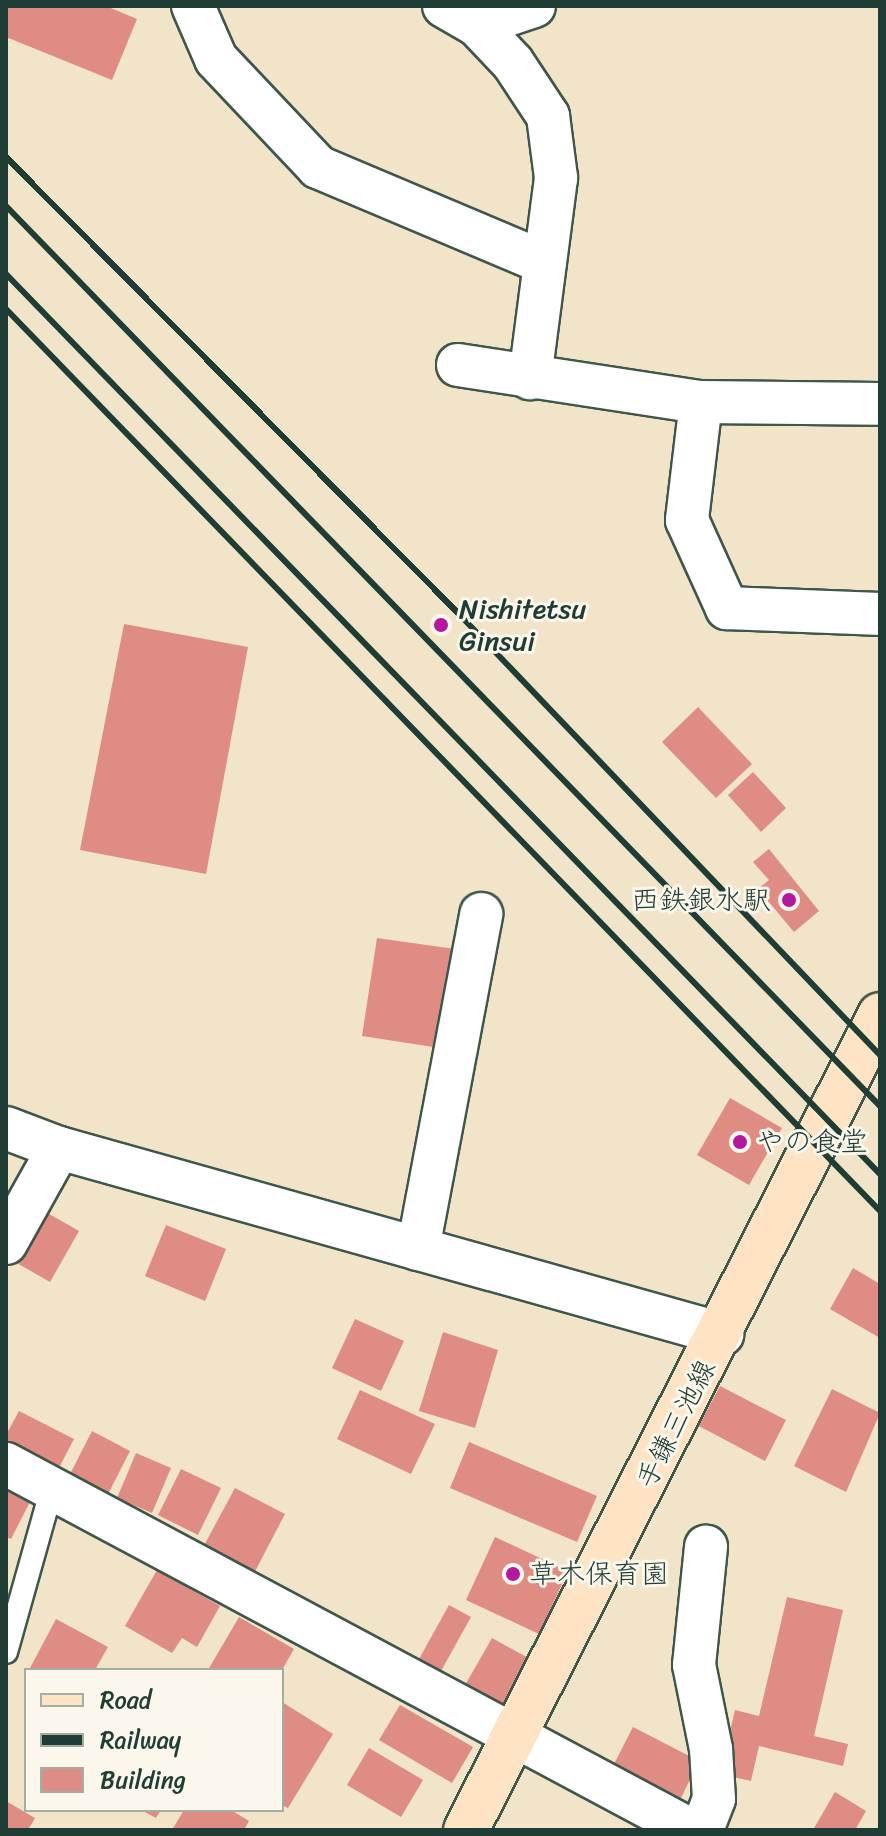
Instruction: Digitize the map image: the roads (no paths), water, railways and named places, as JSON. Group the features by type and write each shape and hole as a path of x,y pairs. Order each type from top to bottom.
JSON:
{"main road":[{"name":"手鎌三池線","path":"466,1830 722,1334 880,1015"}],"street":[{"path":"193,6 216,59 318,167 545,263"},
{"path":"460,16 534,6"},
{"path":"460,16 513,63 548,116 556,178 530,378"},
{"path":"458,365 701,402 880,404"},
{"path":"701,402 687,520 727,608 880,614"},
{"path":"418,1249 481,914"},
{"path":"6,1128 59,1148 722,1334"},
{"path":"6,1243 59,1148"},
{"path":"6,1464 517,1733 691,1830"},
{"path":"702,1830 714,1799 711,1749 694,1665 706,1547"}],"lane":[{"path":"6,1652 52,1488"}],"railway":[{"path":"6,157 458,613 880,1055"},
{"path":"6,206 880,1106"},
{"path":"6,274 880,1174"},
{"path":"6,309 880,1211"}],"place":[{"name":"Nishitetsu Ginsui","path":"441,625"},
{"name":"西鉄銀水駅","path":"789,900"},
{"name":"やの食堂","path":"740,1142"},
{"name":"草木保育園","path":"513,1574"}]}
